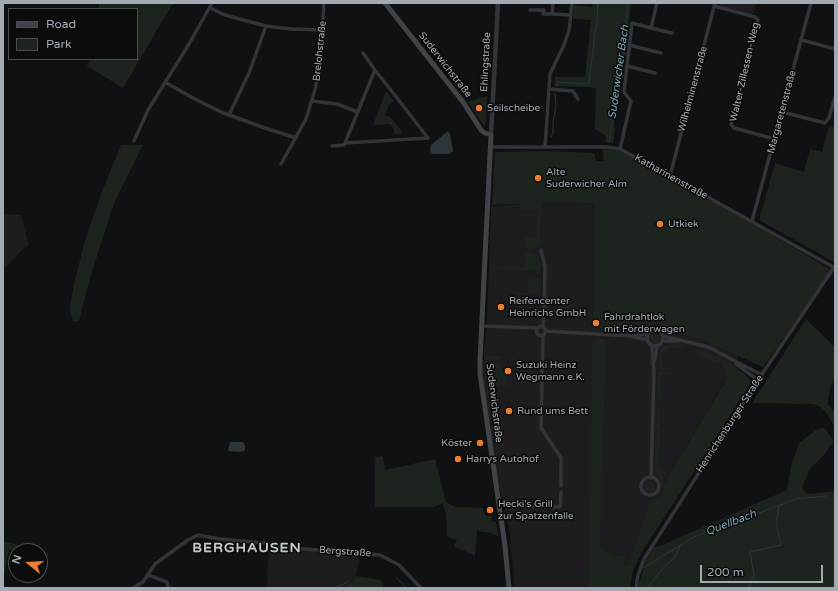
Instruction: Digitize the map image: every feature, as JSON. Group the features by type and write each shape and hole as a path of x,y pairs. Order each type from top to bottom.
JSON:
{"main road":[{"name":"Suderwichstraße","path":"385,3 463,102 480,130 491,135"},
{"name":"Ehlingstraße","path":"491,135 491,147"},
{"name":"Suderwichstraße","path":"491,147 480,374 505,550 508,588"}],"street":[{"path":"134,141 148,110 212,3"},
{"name":"Brelohstraße","path":"281,164 306,118 312,101 318,78 324,3"},
{"name":"Ehlingstraße","path":"491,135 498,3"},
{"path":"552,14 553,3"},
{"path":"545,147 550,74 566,41 570,25 572,3"},
{"path":"651,28 657,3"},
{"name":"Margaretenstraße","path":"752,221 811,3"},
{"name":"Walter-Zillessen-Weg","path":"715,5 755,17 758,20 731,124 734,128 775,139"},
{"name":"Wilhelminenstraße","path":"670,176 715,5"},
{"path":"210,8 225,15 266,26 291,29 322,30"},
{"path":"530,10 544,10 544,14 571,15"},
{"path":"620,149 631,101 624,92 632,23 672,33"},
{"path":"229,116 249,73 266,26"},
{"path":"802,40 835,49"},
{"path":"629,45 661,53"},
{"path":"332,146 344,145 345,143 428,138 363,53"},
{"path":"627,66 655,73"},
{"path":"345,143 375,70"},
{"path":"165,82 229,116 296,138"},
{"path":"549,89 573,91 578,99"},
{"path":"782,112 826,123 835,97"},
{"path":"312,101 337,104 358,112"},
{"name":"Katharinenstraße","path":"491,147 606,147 620,149 835,267"},
{"path":"541,250 545,267 543,327 546,331 630,336 647,334 655,329 663,336 708,347 762,375"},
{"name":"Henrichenburger Straße","path":"636,588 638,575 644,559 758,380 835,267"},
{"path":"482,326 543,327"},
{"path":"537,328 537,334 543,336"},
{"path":"546,331 543,336 541,428 561,458 561,486"},
{"path":"646,340 647,334"},
{"path":"630,336 646,340 652,346 654,367"},
{"path":"663,336 663,341"},
{"path":"652,346 657,346 663,341 687,341"},
{"path":"651,478 654,367 657,346"},
{"path":"727,357 758,380"},
{"path":"651,478 656,480 659,488 655,494 649,495 642,491 641,485 645,479 651,478"},
{"path":"499,505 560,507 560,492"},
{"name":"Bergstraße","path":"133,588 143,582 155,564 171,551 194,537 203,536 292,548 380,555 399,565 421,588"},
{"path":"148,575 167,582 168,588"}],"shaded area":[{"path":"720,3 756,3 753,15 720,6"},
{"path":"448,131 450,134 453,151 449,154 432,154 430,150 431,145"},
{"path":"567,202 595,204 595,281 592,329 643,330 657,324 668,332 702,340 739,355 663,485 664,490 629,565 624,564 627,556 615,556 600,547 589,547 588,588 514,588 509,527 496,475 485,405 483,380 487,324 491,206"},
{"path":"3,214 21,215 28,246 23,249 3,270"},
{"path":"230,442 243,442 245,450 241,452 229,451 228,449"},
{"path":"269,543 355,553 360,552 356,576 346,588 267,588"}],"green space":[{"path":"99,3 173,3 123,88 87,66 90,60 138,60 138,8 99,8"},
{"path":"593,3 631,3 626,54 614,121 615,130 613,143 606,143 606,136 595,129 596,89 589,87 554,86 555,77 585,77 591,20 573,19 574,5 592,7"},
{"path":"386,91 394,101 389,105 385,115 391,118 401,130 402,134 395,134 390,124 373,125"},
{"path":"487,96 486,123 484,126 468,102"},
{"path":"829,126 835,127 835,261 832,261 759,220 775,163 804,172 810,149 822,152"},
{"path":"121,145 143,145 114,203 90,278 79,321 73,322 70,308 84,244 101,194"},
{"path":"603,149 620,151 751,223 832,270 763,367 702,340 667,331 658,324 653,326 661,328 665,334 656,328 652,328 644,333 649,328 643,330 592,329 595,280 595,204 565,202 542,203 540,245 529,249 524,247 525,237 536,237 537,210 520,210 520,204 492,205 495,152 545,151 594,153 596,161 603,161"},
{"path":"525,253 531,253 541,263 539,274 536,274 535,271 490,269 525,267"},
{"path":"529,278 539,279 539,295 514,294 513,292 528,293"},
{"path":"806,319 835,347 835,376 831,385 828,405 835,412 835,429 824,410 813,404 752,403"},
{"path":"653,333 657,333 659,334 659,342 653,343 650,340 650,336"},
{"path":"593,339 606,339 600,547 615,556 627,556 624,564 629,565 651,501 661,496 664,490 663,485 727,378 722,364 719,362 719,364 715,363 707,359 706,361 700,357 699,352 702,350 717,356 735,367 750,380 744,394 642,552 633,570 630,588 588,588"},
{"path":"685,345 684,349 669,347 662,354 662,368 678,370 662,370 659,368 660,350 664,346"},
{"path":"485,356 503,356 497,360 487,360 486,365 502,365 502,370 507,370 507,384 510,384 510,386 497,386 497,383 492,381 490,375 487,374 486,371"},
{"path":"521,371 536,371 535,384 521,383"},
{"path":"660,372 675,373 682,379 675,374 661,374 661,399 658,399 658,374"},
{"path":"658,401 660,402 660,429 671,434 657,429"},
{"path":"824,427 833,440 832,443 824,455 809,470 802,488 806,493 810,494 835,491 835,588 638,588 645,562 654,547 660,546 787,490 791,467 799,443 816,430"},
{"path":"657,432 669,437 659,435 659,469 666,473 681,449 663,479 660,482 655,475"},
{"path":"383,456 385,470 435,459 446,502 455,507 483,508 485,516 491,515 492,522 496,522 498,536 491,533 477,531 475,556 454,546 457,540 447,537 446,513 442,503 434,507 375,507 375,457"},
{"path":"648,482 652,482 654,483 654,491 648,492 645,489 645,485"},
{"path":"3,541 11,543 8,543 8,555 3,580"},
{"path":"356,576 381,580 384,588 346,588"}],"waterway":[{"name":"Suderwicher Bach","path":"557,86 557,83 559,82 589,83 597,23 598,3"},
{"name":"Suderwicher Bach","path":"609,141 618,95 628,3"},
{"name":"Suderwicher Bach","path":"551,137 553,133 556,106 555,93"},
{"name":"Quellbach","path":"643,568 694,537 704,533 796,499 826,496"},
{"path":"748,588 754,575 750,552 781,545 776,524 779,506"},
{"path":"648,588 662,569 676,556 680,546"},
{"path":"397,578 406,588"},
{"path":"337,588 348,582"}],"place":[{"name":"Seilscheibe","path":"479,108"},
{"name":"Alte Suderwicher Alm","path":"538,178"},
{"name":"Utkiek","path":"660,224"},
{"name":"Reifencenter Heinrichs GmbH","path":"501,307"},
{"name":"Fahrdrahtlok mit Förderwagen","path":"596,323"},
{"name":"Suzuki Heinz Wegmann e.K.","path":"508,371"},
{"name":"Rund ums Bett","path":"509,411"},
{"name":"Köster","path":"480,443"},
{"name":"Harrys Autohof","path":"458,459"},
{"name":"Hecki's Grill zur Spatzenfalle","path":"490,510"}],"district":[{"name":"BERGHAUSEN","path":"247,548"}]}
